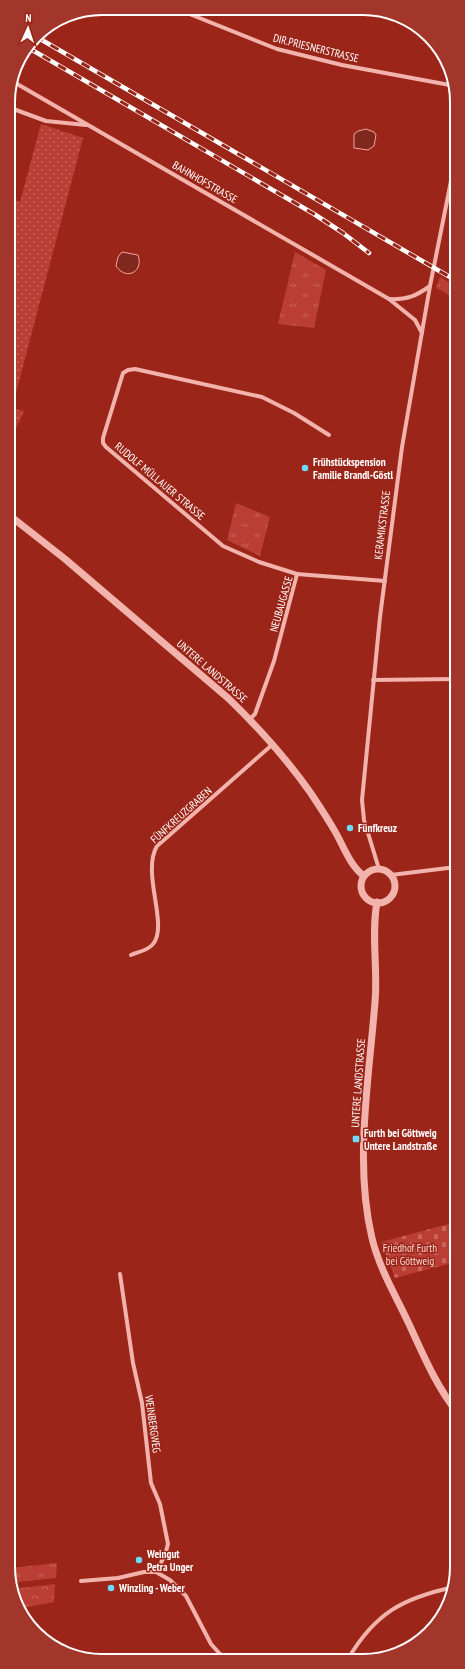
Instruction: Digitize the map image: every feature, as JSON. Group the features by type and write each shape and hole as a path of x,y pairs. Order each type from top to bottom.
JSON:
{"street":[{"name":"DIR.PRIESNERSTRASSE","path":"195,15 277,49 342,65 448,85"},
{"name":"BAHNHOFSTRASSE","path":"17,84 389,299 415,320 422,333"},
{"path":"15,110 46,121 87,125"},
{"name":"KERAMIKSTRASSE","path":"379,869 366,828 362,800 373,680 402,447 430,286 450,185"},
{"path":"389,299 403,300 415,297 430,286"},
{"name":"RUDOLF MÜLLAUER STRASSE","path":"297,574 258,562 224,546 106,447 103,443 103,438 124,373 128,370 135,369 262,397 294,413 328,435"},
{"name":"UNTERE LANDSTRASSE","path":"15,520 71,564 228,698 250,719 273,744 309,791 334,828 357,871 364,876"},
{"name":"NEUBAUGASSE","path":"250,719 254,714 274,661 297,574 385,581"},
{"path":"373,680 450,679"},
{"name":"FÜNFKREUZGRABEN","path":"131,955 153,945 156,939 157,920 151,864 153,854 158,846 273,744"},
{"path":"390,875 394,886 393,893 388,899 377,902 368,900 363,893 361,884 364,876 368,872 379,869 390,875 450,868"},
{"name":"UNTERE LANDSTRASSE","path":"377,902 375,1000 364,1158 364,1186 368,1214 372,1239 388,1279 429,1366 450,1402"},
{"name":"WEINBERGWEG","path":"120,1274 133,1363 142,1403 151,1483 160,1504 168,1544 165,1555 156,1572"},
{"path":"81,1581 118,1578 144,1572 156,1572 170,1580 186,1596 211,1644 220,1654"},
{"path":"351,1654 356,1645 374,1623 388,1611 430,1592 447,1588"}],"green space":[{"path":"41,124 83,138 15,397 15,201 20,202"},
{"path":"295,252 326,270 314,328 278,324"},
{"path":"440,277 450,283 450,295 436,288"},
{"path":"15,409 24,411 15,430"},
{"path":"236,503 270,517 260,556 227,540"},
{"name":"Friedhof Furth bei Göttweig","path":"450,1224 450,1264 395,1278 381,1242"},
{"path":"57,1563 56,1578 17,1582 15,1567"},
{"path":"55,1584 54,1602 26,1607 18,1588"}],"shaded area":[{"path":"366,129 374,132 376,135 374,146 368,150 354,148 354,134 358,131"},
{"path":"122,252 138,255 138,266 136,270 129,274 120,271 116,266 118,257"}],"railway":[{"path":"48,44 450,277"},
{"path":"32,50 314,214 343,233 369,253"}],"place":[{"name":"Frühstückspension Familie Brandl-Göstl","path":"305,468"},
{"name":"Fünfkreuz","path":"350,828"},
{"name":"Furth bei Göttweig Untere Landstraße","path":"356,1139"},
{"name":"Weingut Petra Unger","path":"139,1560"},
{"name":"Winzling - Weber","path":"111,1588"}]}
